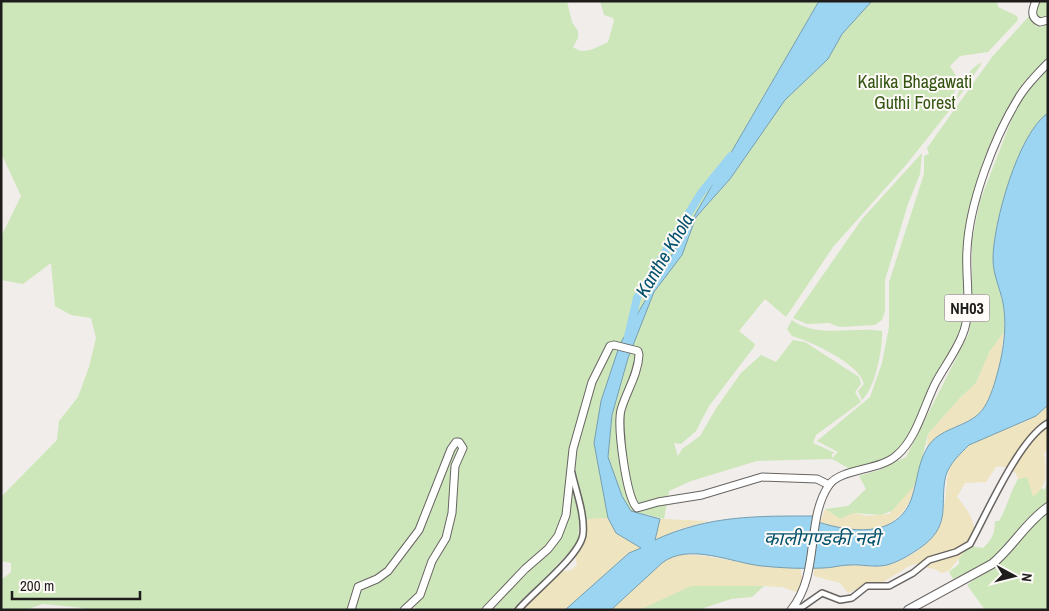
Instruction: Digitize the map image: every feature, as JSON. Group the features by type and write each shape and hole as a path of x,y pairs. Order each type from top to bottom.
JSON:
{"highway":[{"path":"908,610 992,564 1003,555 1026,526 1048,507"}],"main road":[{"path":"1036,1 1032,13 1034,18 1040,22 1048,20"},
{"name":"NH03","path":"829,486 839,477 890,461 908,443 936,381 965,327 968,234 972,210 986,169 1018,98 1030,80 1048,63"},
{"path":"486,610 525,569 548,549 558,536 566,515 573,449 585,413 588,396 595,377 605,361 606,352 610,346 614,345 638,351 639,361 619,419 620,438 630,494 633,504 637,508 658,502 702,495 762,477 817,480 829,486 820,508 807,581 802,596 792,609"},
{"path":"351,610 358,587 377,579 388,571 419,530 428,514 451,449 456,442 459,442 463,448 455,466 452,513 446,538 432,561 420,595 404,610"}],"street":[{"path":"792,609 802,607 822,593 840,600 852,598 867,586 888,586 913,573 929,560 956,552 970,544 1026,443 1040,428 1048,423"},
{"path":"518,610 560,568 580,544 583,536 581,511 571,468"}],"green space":[{"path":"1,1 567,1 572,22 578,31 578,38 573,47 577,50 586,51 608,42 614,21 613,18 604,15 600,1 819,1 620,344 594,443 608,518 585,520 579,525 578,543 515,610 419,610 412,606 409,610 83,610 83,608 43,604 25,610 1,610 1,580 11,572 11,563 1,561 2,496 57,440 59,421 78,397 89,367 96,338 91,318 71,315 55,306 51,263 23,284 1,280 1,237 21,196 1,153"},
{"path":"872,1 997,1 998,7 1017,16 1018,20 988,52 960,56 950,66 958,79 949,111 906,165 833,247 786,317 765,299 739,331 755,344 754,347 709,406 696,431 681,444 674,443 678,456 682,449 700,436 717,407 741,373 761,355 776,362 793,340 805,342 859,377 861,384 855,392 861,402 816,435 813,443 835,453 832,454 832,458 838,452 817,441 870,397 882,363 889,327 889,282 924,174 924,156 929,154 927,148 992,57 1029,16 1036,26 1041,27 1048,24 1048,58 1030,77 1014,99 1000,123 978,176 966,230 964,256 965,312 959,336 933,381 913,429 901,446 885,459 852,470 832,459 757,461 691,481 669,491 664,519 631,511 622,496 608,457 612,415 628,358 654,292 682,255 696,217 730,179 785,100 828,59 842,34"},
{"path":"1039,1 1048,1 1048,18 1042,20 1036,15"},
{"path":"982,62 956,101 965,78 972,69"},
{"path":"1048,68 1048,113 1037,124 1017,159 1002,204 997,226 993,261 1004,309 1004,332 990,351 976,383 928,434 916,484 894,510 881,515 854,513 840,519 825,509 848,506 866,489 859,476 879,470 906,457 969,333 972,309 972,240 980,201 1013,116 1029,88"},
{"name":"Kalika Bhagawati Guthi Forest","path":"922,153 920,174 908,204 885,280 885,311 882,320 875,325 840,327 829,323 807,324 793,318 862,219"},
{"path":"792,320 802,326 824,331 882,331 877,368 871,387 862,400 858,391 864,384 854,369 833,354 792,336 787,329"},
{"path":"1027,477 1044,490 1048,482 1048,501 1026,520 989,563 953,579 949,572 959,564 959,557 970,546 983,548 989,542 994,533 995,521 999,521 1002,516 1018,479"},
{"path":"1048,511 1048,610 985,610 967,585 996,563 1029,526"},
{"path":"690,586 764,586 752,597 731,599 698,610 639,610"}],"sand":[{"path":"1004,332 996,379 981,412 942,435 927,448 928,434 976,383 990,351"},
{"path":"1048,405 1048,448 1044,453 1046,473 1042,488 1033,497 1027,477 1018,479 1015,472 1003,466 996,467 986,482 965,483 957,497 972,519 973,535 965,551 949,571 941,573 919,564 911,565 883,582 867,585 848,593 840,583 814,576 814,568 852,565 878,567 887,565 906,558 924,546 941,522 949,471 954,459 976,440 1031,419"},
{"path":"916,484 910,501 902,513 892,522 880,528 852,530 820,523 825,509 840,519 854,513 867,516 889,514"},
{"path":"608,518 616,533 641,548 629,553 565,610 523,610 560,572 571,570 577,565 576,558 573,556 581,545 584,520"},
{"path":"660,519 709,521 679,529 654,541"},
{"path":"680,554 706,556 760,566 800,567 803,584 800,593 782,587 691,586 639,610 611,610 662,563 671,556"}],"water":[{"name":"कालीगण्डकी नदी","path":"819,1 872,1 842,34 828,59 785,100 730,179 696,217 682,255 654,292 628,358 612,415 608,457 622,496 631,511 660,519 655,540 714,521 753,517 816,516 815,521 857,530 884,526 896,520 905,511 912,497 921,461 930,443 941,434 979,414 991,394 999,365 1005,324 1003,303 993,265 997,224 1017,159 1037,124 1048,113 1048,405 1036,416 969,445 962,452 946,475 943,512 938,529 933,537 924,545 897,561 882,566 842,565 826,568 792,568 762,566 711,556 685,554 673,557 662,563 611,610 565,610 629,553 641,548 616,533 608,518 594,443 601,401 620,344"}],"waterway":[{"name":"Kanthe Khola","path":"628,337 637,298 701,193 731,156"}]}
